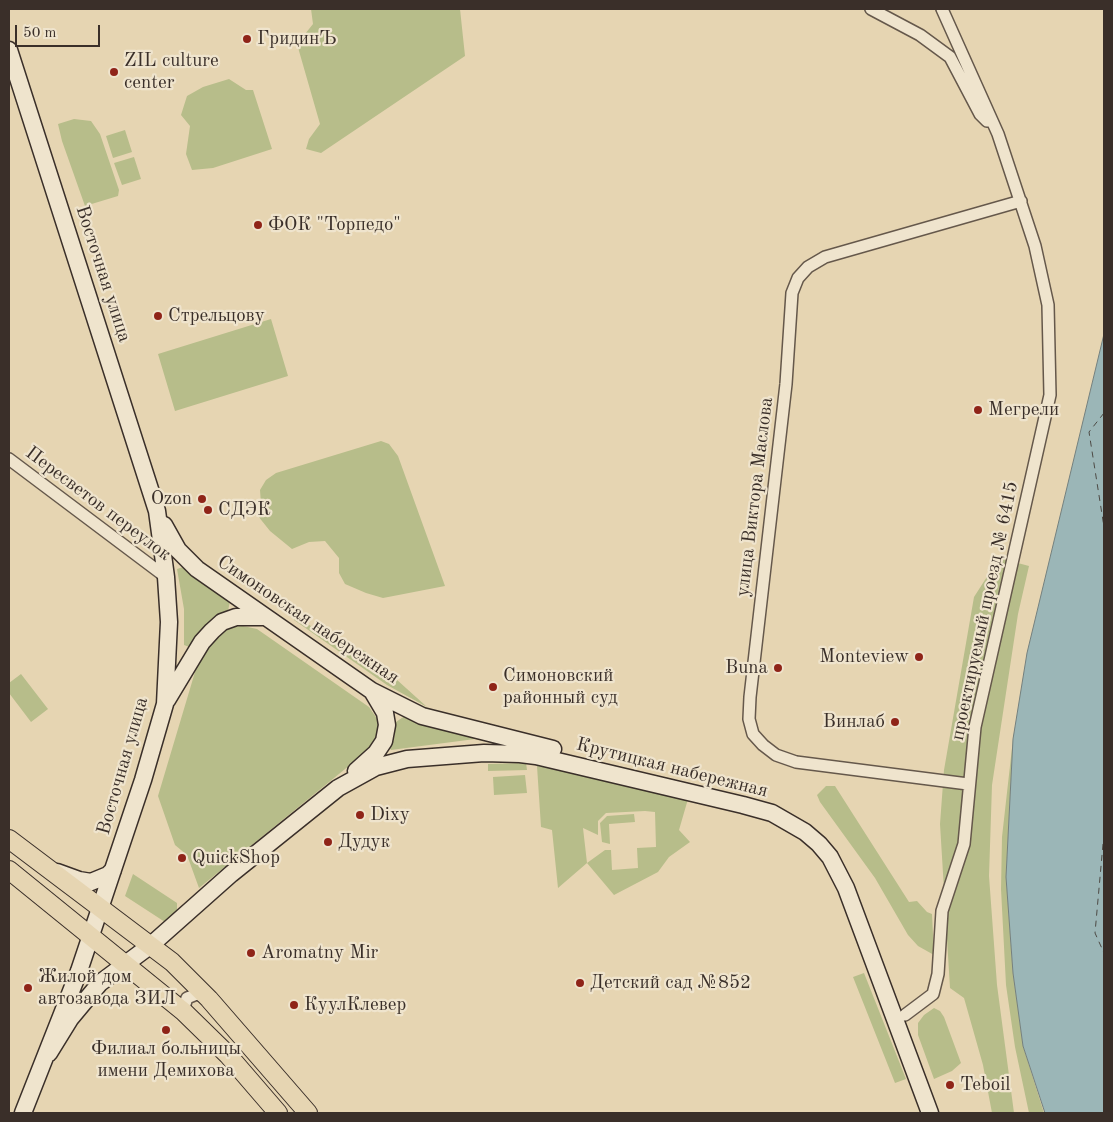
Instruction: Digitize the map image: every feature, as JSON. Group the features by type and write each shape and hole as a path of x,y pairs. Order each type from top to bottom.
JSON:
{"main road":[{"name":"Восточная улица","path":"9,50 157,511 166,576 169,622 165,704 143,780 49,1052"},
{"name":"Восточная улица","path":"157,511 178,550"},
{"name":"Симоновская набережная","path":"178,550 197,569 372,691 422,716 537,745"},
{"path":"165,704 202,642 212,630 222,622 236,617 265,616"},
{"path":"23,1113 49,1052 88,996 231,874 338,788 376,753 384,741 387,725 385,713 372,691"},
{"name":"Крутицкая набережная","path":"537,745 744,794 777,804 810,823 826,836 838,851 854,882 900,1017 930,1113"},
{"name":"Крутицкая набережная","path":"338,788 376,767 392,762 484,753 536,756 686,790 772,813 805,832 830,857 846,888 940,1113"},
{"path":"9,839 150,945 209,999 308,1113"},
{"path":"48,868 79,880 90,882 108,875 113,870"},
{"path":"9,870 189,1017 228,1055 278,1113"}],"street":[{"path":"871,9 920,35 950,56 980,114 998,134"},
{"name":"проектируемый проезд № 6415","path":"900,1017 933,994 938,974 942,912 964,844 968,784 975,727 1050,395 1048,305 1035,246 998,134 942,9"},
{"name":"улица Виктора Маслова","path":"968,784 796,762 776,755 753,734 749,719 750,697 786,384 792,293 798,278 808,267 825,257 839,252 1021,201"},
{"name":"Пересветов переулок","path":"9,459 166,576"},
{"path":"189,1017 184,1007 187,998 197,994 209,999"}],"green space":[{"path":"311,9 460,9 465,56 321,153 306,149 309,139 320,124 297,44 313,24"},
{"path":"229,79 246,90 253,90 272,149 213,168 192,170 186,154 190,126 181,115 187,96 203,87"},
{"path":"74,119 91,121 100,134 119,190 118,196 85,206 62,141 58,124"},
{"path":"125,130 132,152 113,158 106,136"},
{"path":"134,157 141,179 122,185 114,163"},
{"path":"271,319 288,376 175,411 158,354"},
{"path":"381,441 389,444 398,456 445,586 383,598 366,593 345,584 339,573 339,558 325,541 309,542 292,549 270,531 258,516 261,504 260,490 266,480 276,473"},
{"path":"999,558 1029,566 1018,614 992,785 989,876 997,985 1014,1113 992,1113 983,1065 964,998 950,988 940,824 944,770 974,597"},
{"path":"183,567 230,601 228,611 216,615 209,622 192,648 184,645 184,609 177,569"},
{"path":"296,617 341,644 365,651 427,707 387,685 294,620"},
{"path":"243,626 257,629 369,707 380,723 377,743 199,888 187,855 175,845 158,796 195,672 208,644 229,627"},
{"path":"21,674 48,709 31,722 9,693 9,683"},
{"path":"406,715 475,734 475,739 391,750 389,747 394,740 396,722"},
{"path":"1013,739 1006,877 1013,973 1023,1046 1044,1113 1029,1113 1015,1047 1006,985 1001,889 1002,837"},
{"path":"526,763 527,770 488,771 488,764"},
{"path":"537,766 688,799 679,830 690,842 669,857 658,872 614,895 587,863 558,888 552,830 541,827","holes":["655,812 656,847 637,848 638,868 612,870 611,850 605,850 587,863 583,828 598,835 598,821 606,813"]},
{"path":"525,775 527,793 494,795 493,777"},
{"path":"826,786 835,786 909,902 917,901 927,912 932,914 934,955 918,946 908,935 875,878 820,802 817,795"},
{"path":"634,814 635,822 609,824 610,844 602,842 600,823 607,816"},
{"path":"133,874 177,903 177,912 165,922 125,896"},
{"path":"864,973 906,1079 895,1083 853,977"},
{"path":"934,1008 940,1011 944,1017 961,1063 952,1071 934,1079 918,1035 918,1023 924,1015"}],"water":[{"path":"1104,334 1104,1113 1045,1113 1023,1046 1013,973 1006,877 1013,739 1027,653"}],"ferry route":[{"path":"1104,413 1089,432 1104,527"},
{"path":"1104,833 1095,933 1104,953"}],"place":[{"name":"ГридинЪ","path":"247,39"},
{"name":"ZIL culture center","path":"114,72"},
{"name":"ФОК \"Торпедо\"","path":"258,225"},
{"name":"Стрельцову","path":"158,316"},
{"name":"Мегрели","path":"978,410"},
{"name":"Ozon","path":"202,499"},
{"name":"СДЭК","path":"208,510"},
{"name":"Monteview","path":"919,657"},
{"name":"Buna","path":"778,668"},
{"name":"Симоновский районный суд","path":"493,687"},
{"name":"Винлаб","path":"895,722"},
{"name":"Dixy","path":"360,815"},
{"name":"Дудук","path":"328,842"},
{"name":"QuickShop","path":"182,858"},
{"name":"Aromatny Mir","path":"251,953"},
{"name":"Детский сад №852","path":"580,983"},
{"name":"Жилой дом автозавода ЗИЛ","path":"28,988"},
{"name":"КуулКлевер","path":"294,1005"},
{"name":"Филиал больницы имени Демихова","path":"166,1030"},
{"name":"Teboil","path":"950,1085"}]}
